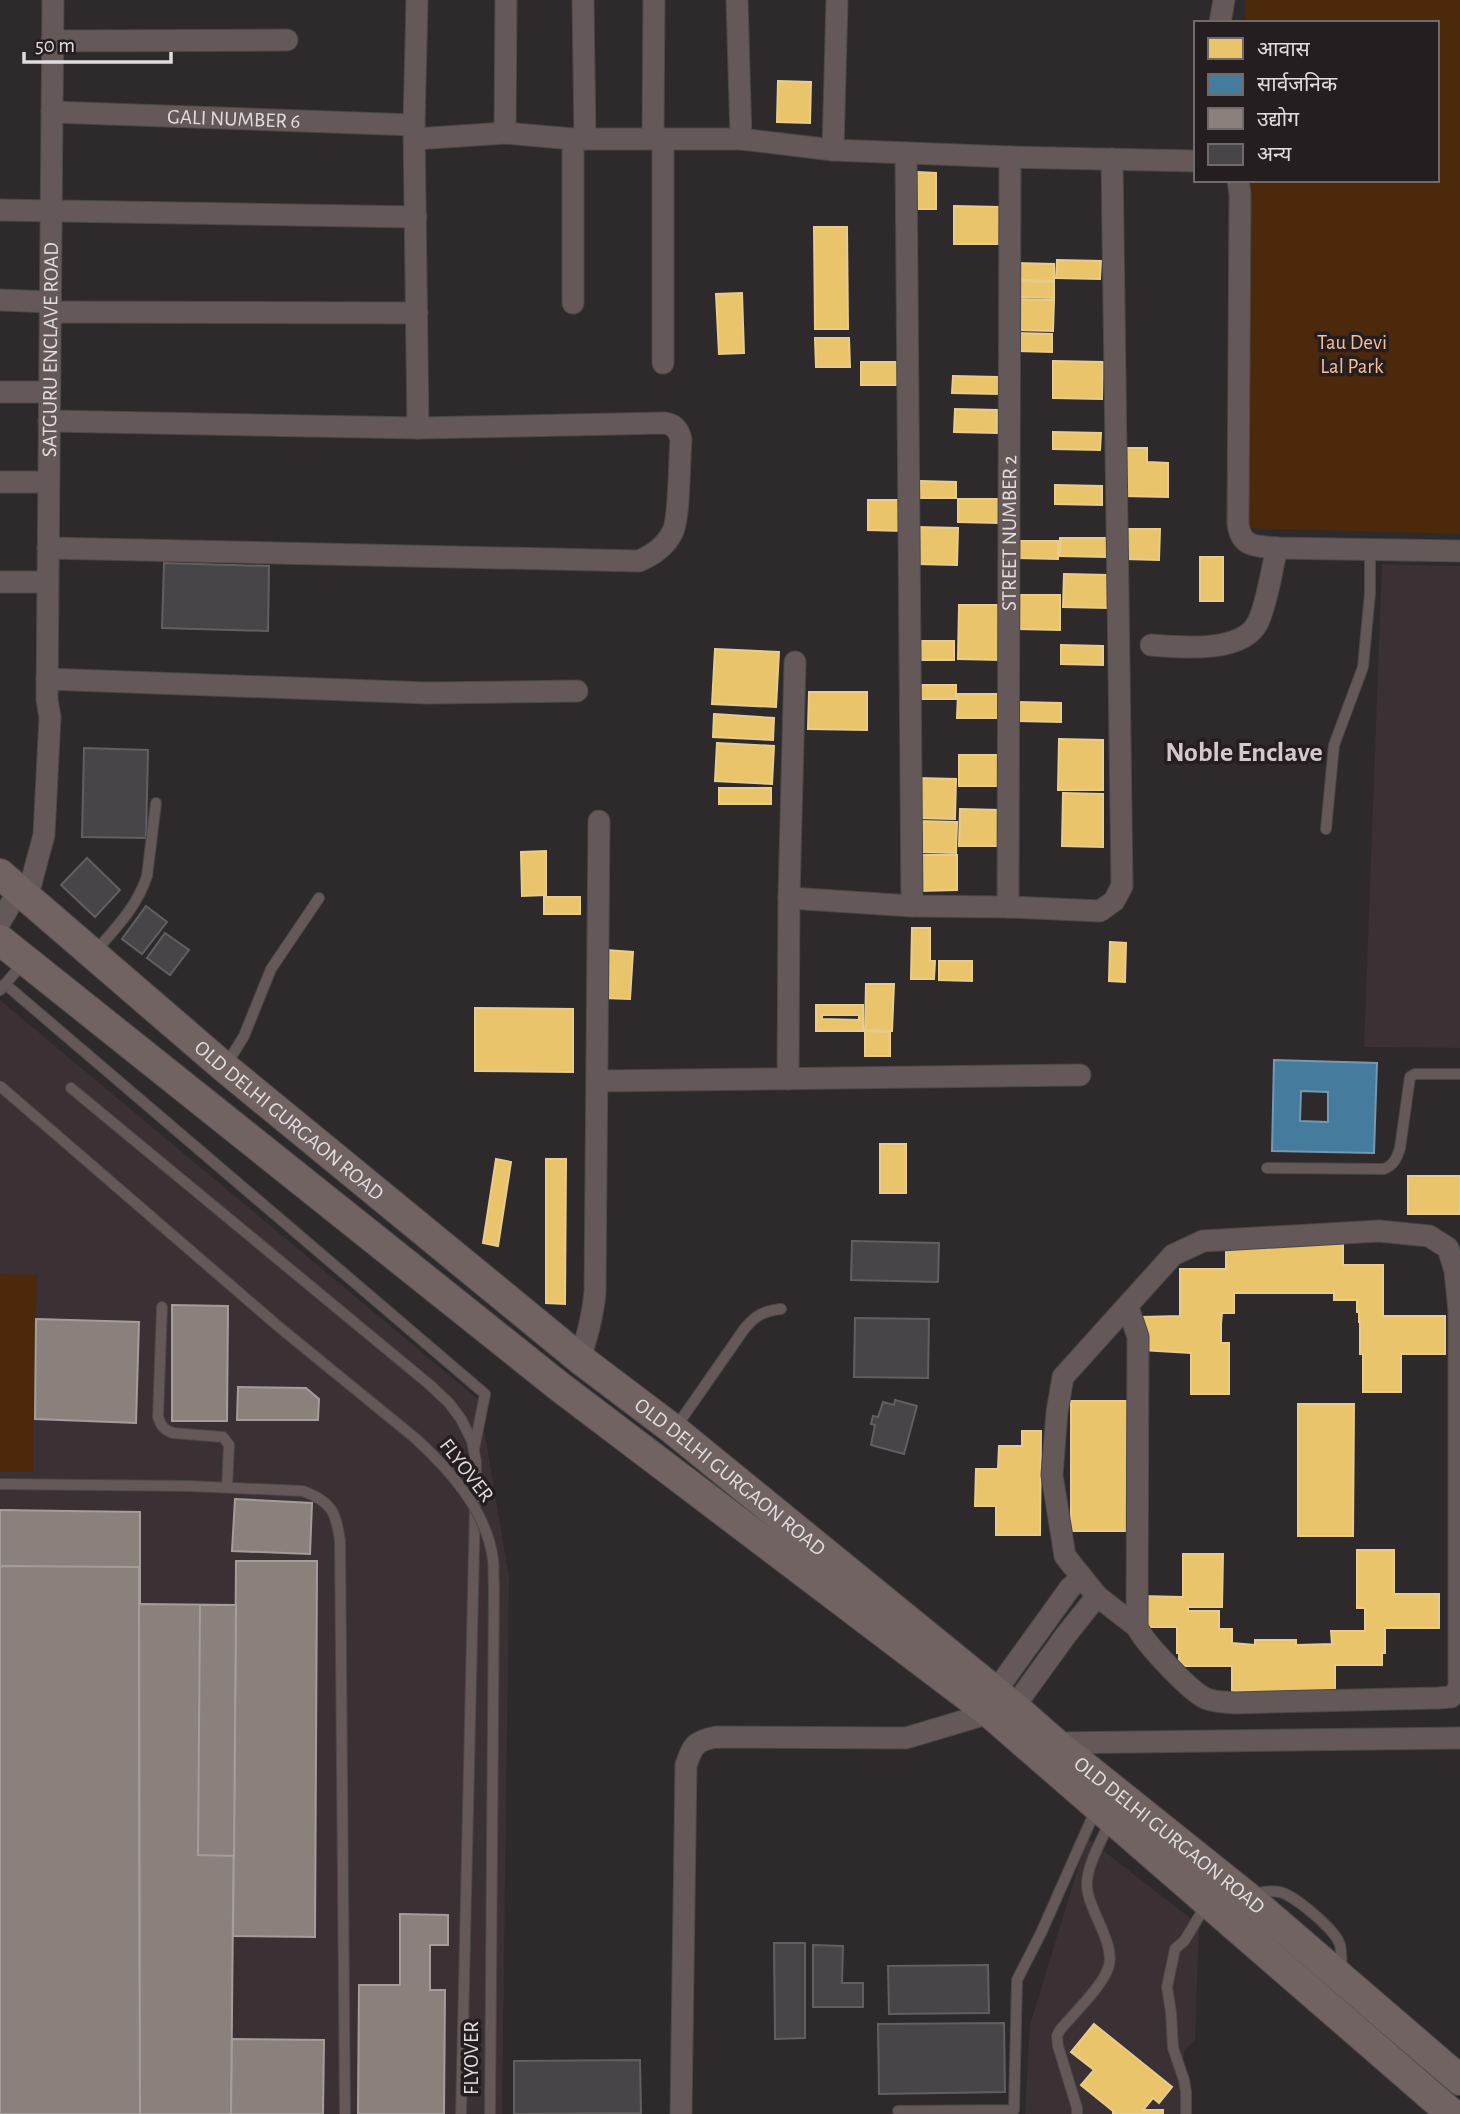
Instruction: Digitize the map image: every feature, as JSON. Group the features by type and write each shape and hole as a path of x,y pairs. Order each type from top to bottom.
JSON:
{"main road":[{"name":"OLD DELHI GURGAON ROAD","path":"14,886 224,1067 580,1359 674,1430 1000,1704 1105,1813 1452,2114"},
{"name":"OLD DELHI GURGAON ROAD","path":"0,940 612,1427 1055,1743 1245,1896 1460,2080"},
{"path":"612,1427 633,1398"}],"street":[{"name":"SATGURU ENCLAVE ROAD","path":"0,922 32,847 40,715 47,690 53,0"},
{"path":"417,0 414,132 418,428"},
{"path":"505,133 506,0"},
{"path":"573,303 583,0"},
{"path":"654,0 663,363"},
{"path":"737,0 741,139"},
{"path":"833,150 837,0"},
{"path":"1220,21 1224,0"},
{"path":"52,41 286,40"},
{"name":"GALI NUMBER 6","path":"52,113 414,132 505,133 579,139 741,139 833,150 1194,161"},
{"path":"906,153 912,906"},
{"name":"STREET NUMBER 2","path":"1008,907 1010,157"},
{"path":"789,898 912,906 1100,911 1114,901 1122,886 1112,159"},
{"path":"1238,182 1240,535 1245,541 1256,546 1277,548 1460,551"},
{"path":"0,210 416,217"},
{"path":"0,300 50,307 417,313"},
{"path":"0,391 49,392"},
{"path":"48,548 639,561 655,554 673,533 681,440 680,433 671,424 418,428 49,421"},
{"path":"0,482 48,482"},
{"path":"1151,645 1215,646 1231,644 1244,637 1256,625 1277,548"},
{"path":"0,582 47,582"},
{"path":"788,1079 795,662"},
{"path":"47,690 428,693 577,691"},
{"path":"580,1359 594,1310 599,821"},
{"path":"597,1081 1080,1075"},
{"path":"1379,1231 1429,1236 1448,1248 1455,1271 1459,1311 1459,1689 1451,1697 1234,1703 1206,1699 1147,1644 1137,1627 1097,1596 1081,1578 1065,1556 1052,1475 1061,1388 1063,1377 1128,1307 1173,1255 1203,1241 1379,1231"},
{"path":"1128,1307 1138,1337 1137,1627"},
{"path":"1000,1704 1070,1588 1081,1578"},
{"path":"681,2114 686,1765 692,1748 700,1740 716,1737 906,1738 1000,1704 1066,1635 1097,1596"},
{"path":"1055,1743 1460,1738"}],"lane":[{"path":"1326,829 1334,745 1363,667 1370,593 1370,549"},
{"path":"92,955 129,913 144,887 156,803"},
{"path":"224,1067 244,1036 271,969 319,898"},
{"path":"25,961 3,987 485,1394 474,1451"},
{"path":"1267,1168 1389,1168 1397,1159 1400,1148 1410,1077 1415,1074 1460,1074"},
{"name":"FLYOVER","path":"0,1086 279,1326 415,1438 436,1457 462,1489 480,1519 493,1559 494,1586 490,2114"},
{"path":"71,1088 430,1385 449,1403 472,1441 476,1462 461,2114"},
{"path":"162,1307 158,1417 166,1431 223,1437 229,1445 227,1487"},
{"path":"674,1430 756,1315 781,1309"},
{"path":"0,1484 227,1487 303,1491 321,1498 337,1520 341,1541 345,2114"},
{"path":"898,2111 1014,2110 1017,1980 1105,1813"},
{"path":"1077,2114 1057,2036 1105,1977 1110,1963 1109,1951 1086,1884 1105,1813"},
{"path":"1186,2114 1186,2092 1173,2048 1167,1987 1175,1949 1185,1940 1207,1902"}],"shaded area":[{"path":"1382,564 1460,566 1460,1048 1364,1047"},
{"path":"0,1000 479,1400 509,1577 502,2114 0,2114"},
{"path":"1087,1838 1199,1925 1195,2040 1184,2050 1185,2114 1025,2114 1030,2025"}],"green space":[{"name":"Tau Devi Lal Park","path":"1245,0 1460,0 1460,534 1244,528 1245,182 1439,182 1439,21 1245,21"},
{"path":"0,1274 37,1275 33,1472 0,1472"}],"building: आवास":[{"path":"778,81 811,82 810,123 777,122"},
{"path":"916,172 936,173 936,209 916,209"},
{"path":"954,206 1000,207 1000,244 954,244"},
{"path":"814,227 847,227 848,329 815,329"},
{"path":"1057,260 1101,261 1100,279 1056,278"},
{"path":"1015,263 1054,264 1054,281 1015,280"},
{"path":"1014,281 1054,282 1054,298 1014,297"},
{"path":"742,293 744,353 719,354 716,294"},
{"path":"1014,299 1054,300 1053,331 1013,330"},
{"path":"1014,333 1052,334 1052,352 1014,351"},
{"path":"815,338 849,338 850,367 816,367"},
{"path":"1053,361 1103,362 1102,399 1053,398"},
{"path":"861,362 901,362 900,385 861,385"},
{"path":"953,376 998,377 998,394 952,393"},
{"path":"955,409 997,410 997,433 954,432"},
{"path":"1053,432 1101,433 1100,450 1053,449"},
{"path":"1122,448 1147,448 1147,462 1168,463 1168,497 1122,496"},
{"path":"920,481 956,482 956,498 919,498"},
{"path":"1055,485 1102,486 1102,505 1055,504"},
{"path":"958,499 1000,499 999,523 958,522"},
{"path":"868,500 903,500 902,531 868,530"},
{"path":"917,527 958,528 957,565 917,564"},
{"path":"1125,529 1160,529 1159,560 1125,559"},
{"path":"1060,538 1106,538 1106,557 1060,556"},
{"path":"1015,541 1058,541 1058,559 1014,558"},
{"path":"1200,557 1223,557 1223,601 1200,601"},
{"path":"1064,574 1108,575 1108,608 1063,607"},
{"path":"1016,595 1060,595 1060,630 1016,629"},
{"path":"959,605 1001,605 1000,660 958,659"},
{"path":"919,641 954,641 954,660 919,660"},
{"path":"1061,645 1103,646 1103,665 1061,664"},
{"path":"715,649 779,652 776,707 712,704"},
{"path":"920,685 956,685 956,699 920,699"},
{"path":"809,692 867,692 867,730 808,729"},
{"path":"958,694 1000,694 1000,718 957,718"},
{"path":"1017,702 1061,703 1061,722 1016,721"},
{"path":"714,714 774,718 773,740 713,737"},
{"path":"1059,739 1103,740 1103,790 1058,790"},
{"path":"717,743 774,746 772,784 715,781"},
{"path":"959,755 1002,755 1002,786 959,786"},
{"path":"918,778 956,779 955,819 917,818"},
{"path":"719,788 771,788 771,804 719,804"},
{"path":"1063,793 1103,794 1103,847 1062,846"},
{"path":"960,809 1001,810 1001,846 959,846"},
{"path":"919,821 957,822 956,853 918,852"},
{"path":"546,851 546,895 522,896 521,852"},
{"path":"920,855 957,855 957,890 920,891"},
{"path":"544,897 580,897 580,914 544,914"},
{"path":"912,928 930,928 930,961 935,961 934,979 911,979"},
{"path":"1110,942 1126,943 1125,982 1109,981"},
{"path":"606,950 633,952 630,999 603,998"},
{"path":"939,961 972,961 972,981 939,980"},
{"path":"866,984 894,984 892,1031 865,1030"},
{"path":"816,1005 863,1005 863,1031 816,1031","holes":["822,1015 859,1015 859,1020 822,1019"]},
{"path":"475,1008 573,1009 573,1072 475,1071"},
{"path":"865,1031 890,1032 890,1056 865,1056"},
{"path":"880,1144 906,1144 906,1193 880,1193"},
{"path":"496,1159 511,1162 498,1246 483,1243"},
{"path":"546,1159 566,1159 565,1304 546,1303"},
{"path":"1408,1176 1460,1176 1460,1214 1408,1214"},
{"path":"1226,1242 1343,1242 1343,1265 1383,1265 1383,1316 1445,1316 1445,1354 1401,1354 1401,1392 1363,1392 1363,1354 1360,1354 1357,1300 1334,1300 1334,1293 1234,1293 1234,1313 1222,1313 1221,1324 1221,1343 1229,1343 1229,1394 1191,1394 1191,1353 1142,1350 1142,1317 1180,1316 1180,1269 1226,1269"},
{"path":"1071,1401 1130,1401 1130,1531 1071,1531"},
{"path":"1298,1404 1354,1404 1353,1536 1298,1536"},
{"path":"1022,1431 1041,1431 1040,1535 996,1535 996,1506 975,1506 976,1469 998,1469 999,1446 1022,1446"},
{"path":"1357,1550 1394,1550 1394,1594 1439,1594 1439,1628 1385,1628 1382,1665 1335,1665 1335,1691 1232,1691 1232,1666 1179,1666 1177,1627 1140,1627 1140,1596 1183,1597 1183,1554 1223,1554 1222,1607 1188,1607 1188,1611 1219,1611 1219,1629 1232,1629 1232,1643 1255,1645 1255,1640 1296,1640 1296,1645 1332,1644 1331,1631 1365,1631 1365,1608 1357,1608"},
{"path":"1094,2024 1172,2087 1159,2103 1153,2098 1143,2110 1163,2110 1163,2114 1113,2114 1113,2111 1081,2085 1094,2070 1071,2052"}],"building: सार्वजनिक":[{"path":"1274,1060 1377,1063 1374,1153 1272,1151","holes":["1301,1091 1328,1092 1328,1122 1300,1121"]}],"building: उद्योग":[{"path":"172,1305 228,1306 227,1421 172,1421"},
{"path":"36,1319 139,1322 136,1423 35,1419"},
{"path":"238,1387 306,1388 319,1399 318,1420 237,1420"},
{"path":"235,1499 312,1503 310,1554 232,1551"},
{"path":"0,1510 19,1511 18,1561 0,1561"},
{"path":"0,1510 140,1512 140,2114 0,2114"},
{"path":"236,1561 317,1561 315,1937 233,1936"},
{"path":"0,1566 139,1567 140,2114 0,2114"},
{"path":"139,1604 236,1605 231,2114 140,2114"},
{"path":"200,1605 236,1605 234,1856 198,1855"},
{"path":"400,1914 448,1915 448,1945 430,1945 430,1990 445,1990 444,2114 358,2114 359,1985 400,1985"},
{"path":"232,2039 324,2040 323,2114 231,2114"}],"building: अन्य":[{"path":"164,563 269,566 268,631 162,628"},
{"path":"84,748 148,750 146,838 82,837"},
{"path":"87,858 120,890 95,917 61,885"},
{"path":"146,906 167,922 142,954 122,939"},
{"path":"165,933 189,950 170,975 147,958"},
{"path":"852,1241 939,1243 938,1282 851,1280"},
{"path":"855,1318 929,1319 928,1378 854,1377"},
{"path":"895,1400 917,1406 904,1454 871,1445 875,1425 871,1424 873,1416 878,1417 883,1402 894,1405"},
{"path":"774,1943 805,1943 805,2038 775,2039"},
{"path":"813,1945 843,1946 842,1983 863,1983 863,2007 813,2007"},
{"path":"988,1965 989,2013 889,2014 888,1966"},
{"path":"1004,2023 1005,2092 879,2094 878,2024"},
{"path":"640,2060 641,2113 514,2114 514,2061"}],"district":[{"name":"Noble Enclave","path":"1244,751"}]}
